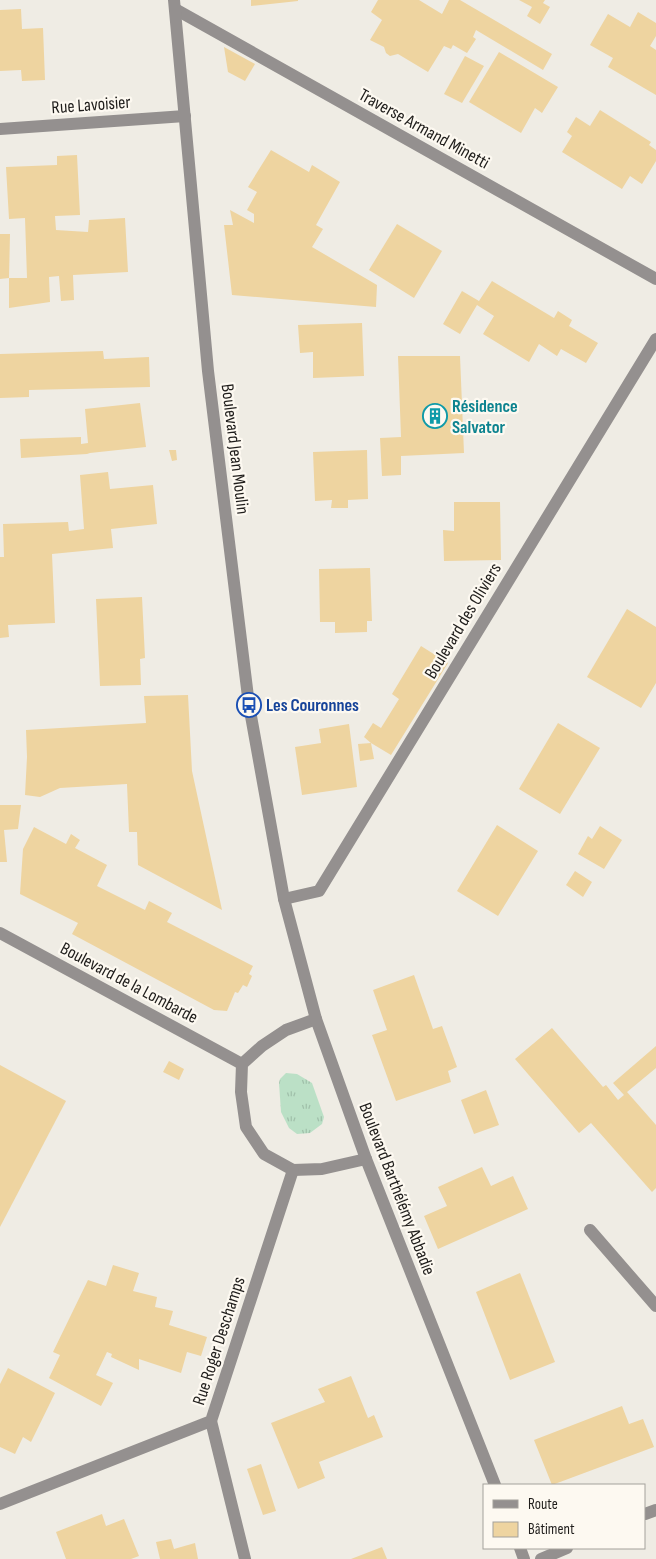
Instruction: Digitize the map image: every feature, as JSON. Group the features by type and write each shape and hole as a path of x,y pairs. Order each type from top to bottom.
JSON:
{"street":[{"name":"Boulevard Jean Moulin","path":"175,4 208,371 248,695 284,900"},
{"name":"Traverse Armand Minetti","path":"175,4 656,279"},
{"name":"Rue Lavoisier","path":"0,130 185,116"},
{"name":"Boulevard des Oliviers","path":"284,900 319,891 656,339"},
{"name":"Boulevard Barthélémy Abbadie","path":"284,900 316,1019 366,1160 495,1484"},
{"name":"Boulevard de la Lombarde","path":"0,933 242,1064"},
{"path":"316,1019 286,1030 262,1046 242,1064 241,1092 246,1127 264,1154 292,1170 322,1170 366,1160"},
{"name":"Rue Roger Deschamps","path":"0,1504 211,1422 292,1170"},
{"path":"590,1230 656,1306"},
{"path":"211,1422 245,1559"},
{"path":"541,1559 565,1549"}],"green space":[{"path":"286,1073 297,1074 312,1083 324,1117 322,1124 310,1133 297,1134 289,1128 281,1112 279,1083"}],"building":[{"path":"251,0 298,0 298,1 251,6"},
{"path":"378,0 419,0 442,14 449,0 460,0 552,54 543,70 476,30 473,37 476,39 467,53 453,45 451,49 444,46 428,72 398,54 390,56 386,53 384,47 370,40 382,20 371,12"},
{"path":"519,0 545,0 543,3 550,7 540,24 527,16 532,7"},
{"path":"21,9 22,29 43,28 45,80 22,81 21,70 0,71 0,10"},
{"path":"638,12 656,23 656,36 650,46 656,50 656,95 608,67 613,58 590,45 608,14 630,27"},
{"path":"224,47 255,64 245,81 228,72"},
{"path":"499,52 558,87 542,113 535,108 521,133 469,102"},
{"path":"465,56 484,66 462,103 444,94"},
{"path":"600,110 651,142 649,145 656,150 656,161 642,184 630,176 622,189 562,152 572,136 567,132 576,117 590,126"},
{"path":"271,150 309,172 312,165 340,182 316,225 323,229 312,247 377,285 376,307 232,295 224,225 233,225 230,210 254,223 254,214 247,210 257,192 248,187"},
{"path":"77,155 80,215 55,216 56,230 88,232 89,220 125,218 128,272 73,275 74,300 61,301 59,276 49,277 50,302 9,308 9,278 27,278 25,218 9,219 6,167 57,165 57,156"},
{"path":"397,224 442,251 414,298 369,270"},
{"path":"0,234 10,234 9,278 0,279"},
{"path":"492,281 554,318 558,311 572,320 569,326 598,343 586,363 561,349 557,356 539,344 529,362 483,334 494,316 477,305 460,334 443,324 462,291 479,301"},
{"path":"362,323 364,376 313,378 313,352 300,353 298,325"},
{"path":"103,351 104,359 149,357 150,387 29,390 29,397 0,398 0,354"},
{"name":"Résidence Salvator","path":"398,356 460,356 464,453 401,456 401,475 382,476 380,438 401,437"},
{"path":"140,403 146,447 87,454 21,458 20,439 81,437 81,444 88,443 85,409"},
{"path":"169,450 176,450 177,460 172,461"},
{"path":"367,450 368,499 348,500 348,508 331,508 332,500 315,501 313,452"},
{"path":"108,472 110,489 153,485 157,524 111,529 113,548 52,554 55,623 8,625 9,637 0,638 0,557 4,557 3,524 68,522 69,531 84,529 80,475"},
{"path":"454,502 500,502 501,560 444,561 443,530 454,531"},
{"path":"370,568 372,621 367,621 367,632 335,633 335,622 320,622 319,569"},
{"path":"142,597 145,658 140,659 141,685 100,686 96,599"},
{"path":"627,609 656,627 656,683 641,708 587,677"},
{"path":"421,646 448,663 391,755 364,737 373,723 381,728 399,699 392,694"},
{"path":"188,695 192,771 222,910 138,865 137,832 129,832 127,784 60,788 40,797 25,795 26,730 146,723 144,696"},
{"path":"558,723 600,748 560,814 519,789"},
{"path":"349,724 357,787 302,795 295,747 321,743 319,729"},
{"path":"371,743 374,759 360,761 358,744"},
{"path":"0,805 21,805 18,829 4,830 7,862 0,862"},
{"path":"497,825 538,851 498,916 457,891"},
{"path":"600,826 622,840 604,869 578,854 588,836 592,839"},
{"path":"34,827 66,844 71,834 80,840 75,848 107,865 97,886 145,910 149,901 172,913 167,922 253,966 249,974 252,976 247,987 243,985 238,993 235,992 227,1011 214,1010 72,934 78,923 20,894 23,849"},
{"path":"575,871 592,882 583,897 566,885"},
{"path":"414,975 433,1029 442,1026 457,1067 448,1071 451,1082 396,1101 372,1035 387,1030 373,990"},
{"path":"552,1028 603,1087 606,1085 618,1100 624,1095 613,1083 656,1046 656,1068 627,1092 656,1125 656,1188 652,1192 591,1123 579,1133 515,1059"},
{"path":"169,1061 184,1069 179,1080 163,1072"},
{"path":"0,1065 66,1101 0,1227"},
{"path":"486,1090 499,1125 474,1134 461,1100"},
{"path":"482,1167 491,1186 513,1176 528,1209 438,1249 424,1216 447,1206 438,1187"},
{"path":"113,1265 139,1273 133,1291 157,1297 155,1307 173,1311 169,1325 207,1337 201,1356 187,1352 181,1373 139,1359 139,1370 111,1357 112,1354 107,1352 96,1375 113,1383 101,1406 49,1378 60,1355 53,1352 88,1280 106,1286"},
{"path":"520,1273 555,1362 510,1380 476,1292"},
{"path":"8,1368 55,1393 31,1442 23,1437 15,1454 0,1447 0,1384"},
{"path":"351,1376 368,1418 374,1415 383,1437 319,1462 325,1478 298,1489 271,1423 325,1402 318,1389"},
{"path":"622,1406 629,1424 643,1419 654,1447 552,1484 534,1440"},
{"path":"261,1464 276,1511 263,1515 247,1469"},
{"path":"102,1514 106,1526 124,1519 139,1556 131,1559 66,1559 56,1532"},
{"path":"171,1539 174,1549 195,1543 198,1559 160,1559 156,1542"},
{"path":"382,1547 387,1559 351,1559"}],"place":[{"name":"Résidence Salvator","path":"435,416"},
{"name":"Les Couronnes","path":"249,705"}]}
